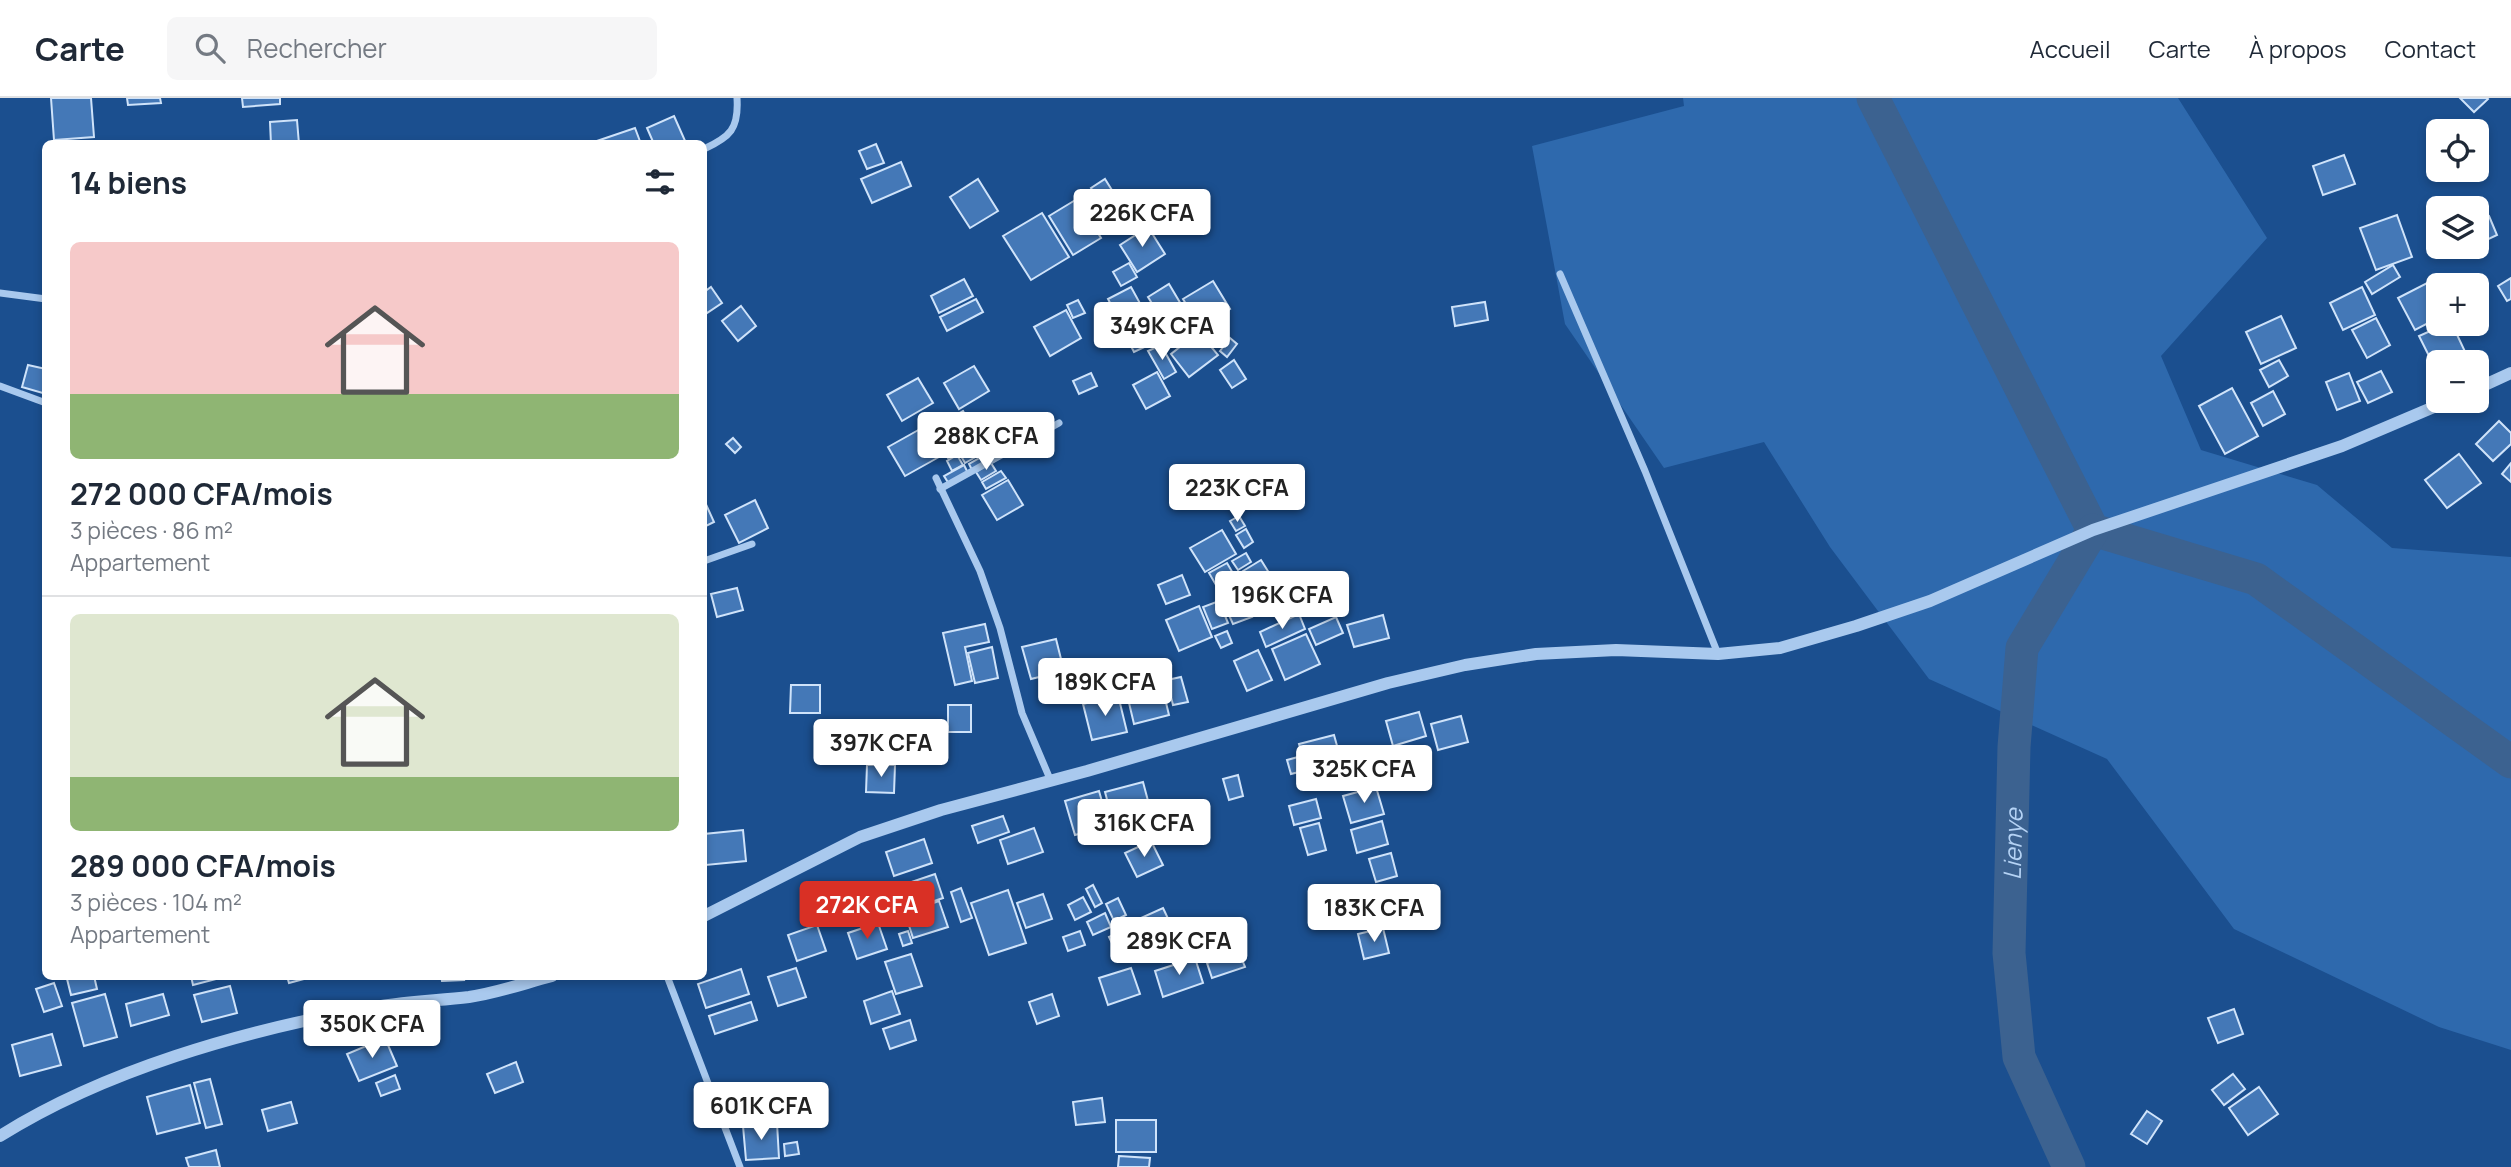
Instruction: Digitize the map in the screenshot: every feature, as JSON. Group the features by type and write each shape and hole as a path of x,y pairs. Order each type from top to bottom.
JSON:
{"street":[{"path":"707,148 725,139 736,124 737,98"},
{"path":"1560,274 1645,471 1718,654"},
{"path":"0,293 42,298"},
{"path":"2489,382 2511,373"},
{"path":"0,386 42,402"},
{"path":"707,914 860,837 941,810 1388,683 1465,665 1536,654 1616,650 1718,654 1780,648 1930,601 2093,530 2342,446 2426,410"},
{"path":"940,489 1059,423"},
{"path":"936,478 980,571 1000,628 1021,713 1050,779"},
{"path":"707,560 752,544"},
{"path":"0,1136 68,1100 119,1078 207,1047 363,1009 471,997 537,980"},
{"path":"669,980 740,1167"}],"shaded area":[{"path":"1683,98 2178,98 2267,238 2161,356 2201,450 2317,485 2392,548 2511,557 2511,1050 2439,1027 2234,929 2107,759 1929,679 1830,547 1764,442 1664,468 1565,324 1532,146 1684,106"}],"building":[{"path":"51,98 91,98 94,137 54,140"},
{"path":"127,98 160,98 161,103 128,105"},
{"path":"242,98 280,98 280,104 243,107"},
{"path":"2460,98 2487,98 2488,99 2474,112"},
{"path":"674,116 685,140 652,140 647,128"},
{"path":"297,120 299,140 271,140 270,122"},
{"path":"635,128 640,140 600,140"},
{"path":"876,144 884,163 867,169 859,151"},
{"path":"2344,155 2355,184 2323,195 2313,166"},
{"path":"901,162 911,186 872,203 861,179"},
{"path":"978,179 998,211 970,228 950,197"},
{"path":"1105,179 1115,195 1101,204 1091,188"},
{"path":"1077,199 1101,238 1073,255 1049,216"},
{"path":"1042,213 1069,257 1031,280 1003,236"},
{"path":"2397,215 2412,257 2376,270 2360,228"},
{"path":"2489,216 2497,235 2489,239"},
{"path":"1148,227 1165,254 1137,272 1120,245"},
{"path":"1129,263 1137,277 1121,286 1113,272"},
{"path":"2393,265 2400,277 2372,294 2365,282"},
{"path":"2511,278 2511,299 2507,301 2498,286"},
{"path":"964,279 973,296 939,313 931,296"},
{"path":"1213,281 1230,309 1200,327 1183,299"},
{"path":"1169,284 1182,306 1161,318 1148,297"},
{"path":"2426,284 2426,324 2415,330 2398,298"},
{"path":"711,287 722,303 707,313 707,290"},
{"path":"1131,287 1142,307 1119,320 1108,299"},
{"path":"2362,287 2375,315 2343,330 2330,303"},
{"path":"976,299 983,312 947,331 940,317"},
{"path":"1078,300 1085,313 1073,318 1067,305"},
{"path":"1485,302 1488,320 1455,326 1452,307"},
{"path":"741,306 756,326 738,341 722,321"},
{"path":"1066,310 1081,338 1050,356 1034,327"},
{"path":"1185,311 1197,329 1168,347 1156,329"},
{"path":"1152,312 1159,322 1153,326 1146,316"},
{"path":"2281,316 2296,348 2261,364 2246,332"},
{"path":"2376,318 2390,345 2367,358 2352,330"},
{"path":"1143,322 1153,343 1134,352 1123,331"},
{"path":"1199,332 1218,355 1189,377 1171,354"},
{"path":"2426,333 2426,336 2458,336 2464,350 2426,350 2419,336"},
{"path":"1230,338 1237,344 1227,357 1220,351"},
{"path":"1161,345 1176,372 1164,379 1148,351"},
{"path":"1234,360 1246,379 1232,388 1220,370"},
{"path":"2279,360 2288,376 2269,387 2260,370"},
{"path":"28,365 42,368 42,393 22,387"},
{"path":"974,366 989,391 959,409 944,383"},
{"path":"2381,371 2392,392 2368,403 2357,382"},
{"path":"1157,372 1170,396 1146,409 1133,385"},
{"path":"1091,373 1097,386 1079,394 1073,381"},
{"path":"2349,373 2360,401 2337,410 2326,382"},
{"path":"918,378 933,403 902,421 887,395"},
{"path":"2232,388 2258,436 2225,454 2199,406"},
{"path":"2273,391 2285,414 2263,426 2251,403"},
{"path":"963,411 980,440 974,444 969,435 947,448 952,456 948,458 931,429"},
{"path":"2499,421 2511,433 2511,444 2493,461 2476,444"},
{"path":"922,428 939,457 905,476 888,447"},
{"path":"733,438 741,447 735,453 726,444"},
{"path":"967,439 971,446 954,456 950,448"},
{"path":"976,447 981,454 965,463 961,456"},
{"path":"992,451 995,457 972,470 969,464"},
{"path":"2459,454 2481,483 2447,508 2425,480"},
{"path":"957,455 963,465 952,471 947,461"},
{"path":"991,463 996,471 981,480 976,472"},
{"path":"2511,463 2511,482 2502,474"},
{"path":"964,465 968,473 949,484 944,476"},
{"path":"1001,471 1006,478 986,489 982,482"},
{"path":"1008,480 1023,505 997,520 982,495"},
{"path":"755,500 768,528 739,543 725,515"},
{"path":"707,507 714,522 707,526"},
{"path":"1239,516 1245,526 1236,531 1230,521"},
{"path":"1246,529 1253,542 1244,548 1236,535"},
{"path":"1222,530 1236,554 1205,572 1190,548"},
{"path":"1246,553 1251,562 1238,570 1232,561"},
{"path":"1261,560 1271,576 1252,587 1243,571"},
{"path":"1227,563 1234,575 1216,585 1209,573"},
{"path":"1182,575 1190,595 1166,604 1158,585"},
{"path":"1244,581 1252,595 1246,598 1238,584"},
{"path":"737,588 743,610 717,617 711,594"},
{"path":"1242,594 1252,617 1233,624 1223,602"},
{"path":"1219,601 1228,623 1212,629 1203,607"},
{"path":"1199,606 1212,637 1179,651 1166,620"},
{"path":"1299,614 1305,629 1266,647 1260,632"},
{"path":"1383,615 1389,638 1354,647 1347,625"},
{"path":"1336,617 1343,633 1316,645 1309,629"},
{"path":"985,624 989,642 965,647 972,681 955,685 943,633"},
{"path":"1227,631 1232,643 1221,648 1215,636"},
{"path":"1306,634 1320,664 1285,680 1272,649"},
{"path":"1056,639 1064,671 1031,679 1022,647"},
{"path":"992,647 998,678 975,683 968,653"},
{"path":"1258,650 1272,680 1247,691 1234,661"},
{"path":"1181,677 1188,702 1173,705 1167,680"},
{"path":"1160,678 1169,715 1134,724 1125,686"},
{"path":"791,685 820,685 820,713 790,713"},
{"path":"1118,695 1127,732 1092,740 1083,704"},
{"path":"948,705 971,705 971,732 948,732"},
{"path":"1419,712 1426,736 1393,746 1386,721"},
{"path":"1461,716 1468,742 1438,750 1431,724"},
{"path":"1334,735 1341,760 1306,769 1299,744"},
{"path":"1298,757 1303,771 1291,774 1287,760"},
{"path":"867,765 895,765 894,793 866,792"},
{"path":"1238,775 1243,796 1229,800 1223,779"},
{"path":"1143,782 1151,812 1113,822 1105,792"},
{"path":"1376,787 1384,814 1351,823 1343,796"},
{"path":"1099,791 1109,826 1075,835 1065,801"},
{"path":"1316,799 1321,818 1294,825 1289,806"},
{"path":"1153,815 1158,831 1138,837 1133,820"},
{"path":"1003,816 1009,832 978,843 972,826"},
{"path":"1382,821 1388,844 1357,853 1351,830"},
{"path":"1319,823 1326,850 1308,855 1300,828"},
{"path":"1034,828 1043,852 1008,864 1000,840"},
{"path":"743,830 746,861 707,865 707,834"},
{"path":"924,839 932,863 894,876 886,852"},
{"path":"1151,841 1163,865 1137,877 1125,853"},
{"path":"1391,853 1397,876 1376,882 1369,859"},
{"path":"935,874 943,898 899,913 891,889"},
{"path":"1093,885 1102,903 1095,907 1086,889"},
{"path":"961,888 972,918 961,922 951,892"},
{"path":"1008,890 1026,943 989,955 971,903"},
{"path":"1043,894 1052,919 1026,928 1017,903"},
{"path":"1083,897 1091,912 1075,920 1068,905"},
{"path":"1118,898 1126,915 1114,921 1106,904"},
{"path":"939,901 948,927 913,938 905,913"},
{"path":"1163,908 1172,927 1150,937 1141,918"},
{"path":"1105,913 1111,927 1093,935 1087,922"},
{"path":"878,923 887,949 857,959 848,933"},
{"path":"817,925 826,951 797,961 788,935"},
{"path":"1133,925 1143,946 1119,958 1109,937"},
{"path":"1383,928 1389,953 1364,959 1358,934"},
{"path":"908,931 912,943 903,946 899,934"},
{"path":"1080,931 1085,945 1068,951 1063,937"},
{"path":"1174,934 1183,953 1163,962 1154,944"},
{"path":"1239,952 1245,967 1212,978 1207,963"},
{"path":"911,954 922,986 896,994 885,962"},
{"path":"1195,958 1203,983 1163,997 1155,971"},
{"path":"796,968 806,997 778,1006 768,977"},
{"path":"1131,968 1140,994 1108,1005 1099,978"},
{"path":"741,969 749,994 706,1008 698,984"},
{"path":"67,980 95,980 97,989 71,995"},
{"path":"192,980 212,980 193,985"},
{"path":"54,983 62,1006 44,1012 36,989"},
{"path":"230,986 237,1013 202,1022 194,995"},
{"path":"892,991 900,1014 871,1024 864,1001"},
{"path":"105,994 117,1037 84,1046 72,1003"},
{"path":"163,994 169,1015 131,1026 126,1004"},
{"path":"1052,994 1059,1016 1037,1024 1029,1002"},
{"path":"751,1002 757,1020 715,1034 709,1016"},
{"path":"2234,1009 2243,1034 2218,1043 2208,1018"},
{"path":"910,1020 916,1040 890,1049 883,1029"},
{"path":"52,1034 61,1065 20,1076 12,1045"},
{"path":"385,1038 397,1066 359,1081 347,1054"},
{"path":"516,1062 523,1082 495,1093 487,1074"},
{"path":"2233,1074 2245,1089 2224,1105 2212,1090"},
{"path":"395,1075 400,1089 381,1096 376,1083"},
{"path":"210,1079 222,1124 206,1128 194,1083"},
{"path":"190,1085 200,1123 157,1134 147,1097"},
{"path":"2259,1087 2278,1114 2248,1135 2229,1108"},
{"path":"1102,1098 1105,1122 1076,1125 1073,1102"},
{"path":"291,1102 297,1123 268,1131 262,1110"},
{"path":"2147,1111 2162,1121 2147,1144 2131,1134"},
{"path":"1116,1120 1156,1120 1156,1152 1116,1152"},
{"path":"777,1123 779,1158 746,1160 743,1126"},
{"path":"797,1142 799,1154 785,1156 784,1144"},
{"path":"216,1150 220,1167 189,1167 186,1158"},
{"path":"1119,1156 1150,1158 1149,1167 1118,1167"}],"waterway":[{"name":"Lienye","path":"1873,98 2093,530 2256,579 2511,762"},
{"name":"Lienye","path":"2069,1167 2019,1057 2009,953 2014,747 2022,648 2093,530"}]}
